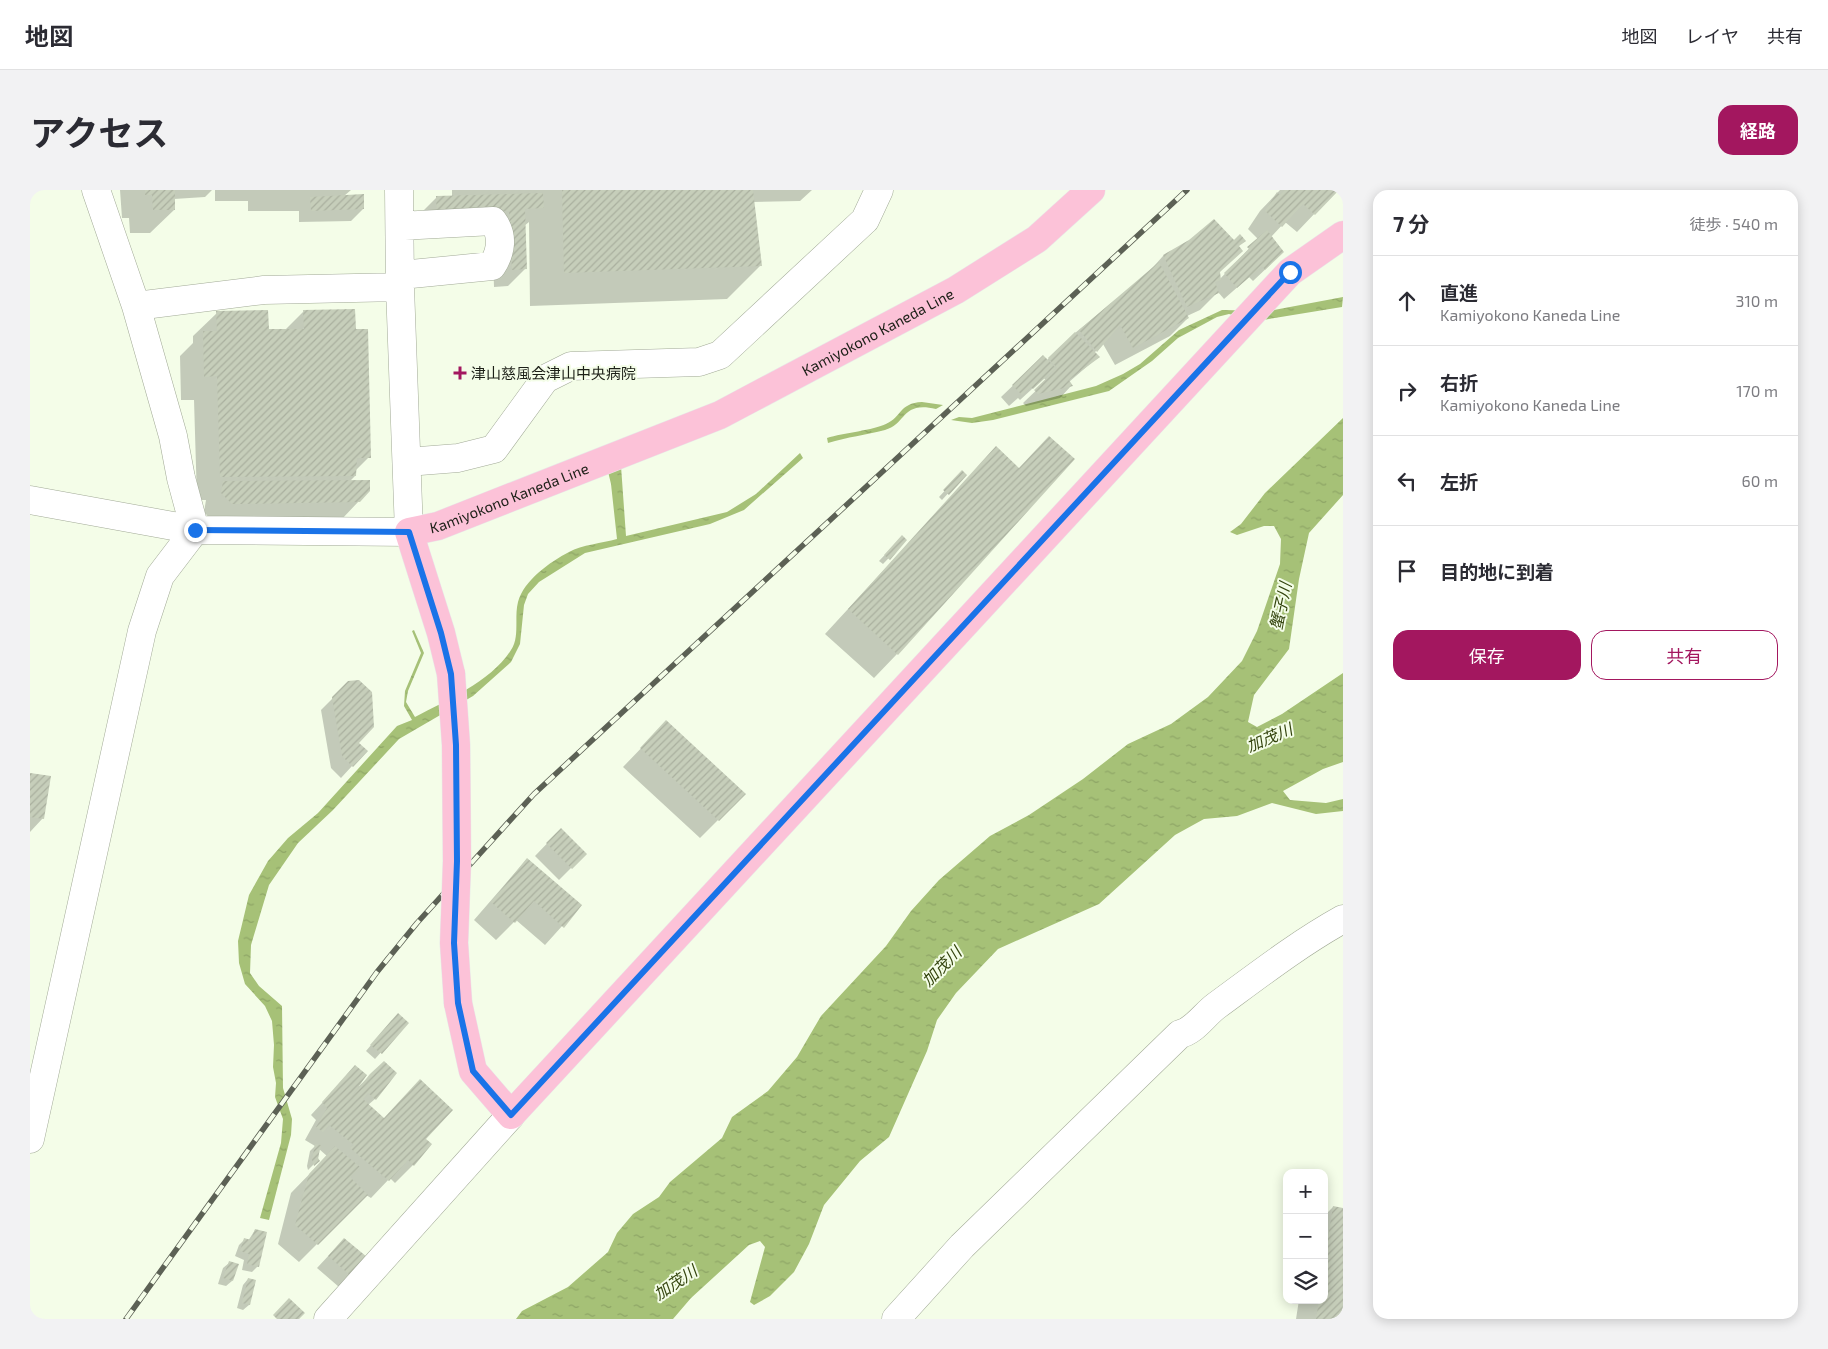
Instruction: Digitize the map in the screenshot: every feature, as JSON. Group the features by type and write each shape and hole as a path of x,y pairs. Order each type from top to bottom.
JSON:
{"main road":[{"name":"Kamiyokono Kaneda Line","path":"511,1115 473,1071 458,1003 454,943 457,861 456,745 451,674 441,633 409,532 438,526 720,415 956,290 1037,239 1091,190"},
{"path":"511,1115 1290,272 1343,235"}],"street":[{"path":"96,190 136,306 173,436 181,478 195,530"},
{"path":"30,500 195,530 409,532 400,281 400,190"},
{"path":"407,462 458,458 494,448 545,379 571,366 699,362 720,355 865,220 879,190"},
{"path":"136,306 264,290 400,281 492,266 500,253 498,228 493,221 400,226"},
{"path":"30,1139 142,631 160,576 195,530"},
{"path":"896,1319 962,1246 1180,1034 1187,1032 1213,1008 1314,935 1343,919"},
{"path":"328,1319 511,1115"}],"water":[{"path":"1343,297 1342,307 1257,321 1229,314 1217,317 1178,338 1152,361 1109,391 993,420 972,423 951,420 959,417 972,418 1096,386 1140,364 1179,330 1222,310 1268,311"},
{"path":"922,402 943,405 936,409 916,408 906,414 892,427 885,430 828,443 827,438 886,424 909,405"},
{"path":"1343,418 1343,495 1309,533 1299,579 1289,649 1254,695 1248,722 1257,727 1282,714 1343,673 1343,762 1323,769 1283,791 1290,800 1326,803 1343,799 1343,811 1316,814 1272,803 1237,816 1204,819 1175,835 1099,904 998,949 956,993 937,1020 927,1051 889,1137 860,1161 824,1205 809,1244 794,1272 770,1296 754,1305 750,1302 765,1247 760,1241 749,1245 691,1298 673,1319 516,1319 522,1311 568,1287 608,1252 617,1233 633,1214 659,1197 670,1182 722,1138 732,1117 768,1091 797,1057 821,1016 886,946 911,911 939,880 990,836 1029,815 1083,779 1128,744 1171,724 1208,697 1242,661 1257,631 1280,564 1281,539 1274,526 1264,526 1237,535 1230,532 1241,524 1265,493"},
{"path":"620,452 626,536 727,512 756,494 800,453 803,458 744,510 710,524 585,553 539,582 528,594 524,605 520,644 511,662 473,696 399,739 333,810 298,843 269,885 251,945 250,973 259,986 282,1006 283,1088 292,1119 291,1135 269,1220 260,1218 281,1143 283,1119 275,1097 276,1083 273,1067 272,1021 265,1006 245,984 239,963 238,941 249,895 268,861 288,838 318,813 397,726 412,720 404,706 405,691 421,653 412,631 414,630 424,653 408,691 406,702 415,717 468,689 503,661 514,645 517,608 521,594 539,572 574,550 617,539 611,484 604,455"}],"building":[{"path":"145,190 175,190 175,210 153,210 152,195 145,195"},
{"path":"562,190 753,190 762,266 564,273"},
{"path":"1285,190 1339,190 1315,215 1303,204 1282,227 1265,211 1277,192 1280,195"},
{"path":"543,193 544,208 525,209 527,269 512,270 509,211 437,214 436,196"},
{"path":"364,194 364,209 311,211 310,197"},
{"path":"1214,219 1234,240 1240,234 1246,241 1239,246 1243,251 1220,272 1221,280 1215,282 1219,293 1187,307 1163,255 1189,240"},
{"path":"1267,230 1284,252 1265,270 1262,266 1237,288 1224,273 1249,249 1247,247"},
{"path":"1159,262 1189,318 1133,348 1120,325 1097,352 1079,330"},
{"path":"355,309 356,329 368,329 371,458 357,458 356,476 220,477 217,376 204,377 203,331 217,331 216,311 268,310 269,329 304,329 303,310"},
{"path":"1075,332 1100,357 1069,380 1073,386 1038,394 1034,390 1057,368 1048,358"},
{"path":"1043,355 1056,368 1033,389 1031,387 1022,395 1012,385"},
{"path":"1049,436 1075,459 898,655 848,609 996,446 1019,468"},
{"path":"962,470 967,475 949,495 943,490"},
{"path":"370,480 370,491 360,502 232,504 221,493 223,481"},
{"path":"902,535 907,540 890,560 884,555"},
{"path":"359,680 372,692 374,727 359,743 368,751 353,767 342,756 332,697 348,681"},
{"path":"666,720 746,794 719,821 640,748"},
{"path":"30,773 51,776 44,819 30,817"},
{"path":"561,828 587,854 572,869 546,843"},
{"path":"527,858 582,905 564,928 534,901 515,923 491,902"},
{"path":"398,1013 409,1023 382,1054 370,1045"},
{"path":"384,1061 397,1073 376,1100 368,1093 363,1099 384,1118 420,1079 453,1110 426,1139 432,1144 414,1166 408,1160 389,1181 350,1148 354,1145 329,1125 323,1132 316,1127 327,1108 322,1102 355,1065 367,1075 346,1104 370,1074"},
{"path":"315,1144 321,1145 318,1158 320,1161 314,1166 312,1160"},
{"path":"335,1146 360,1167 350,1177 368,1195 318,1245 295,1225 309,1174"},
{"path":"1333,1206 1343,1208 1343,1319 1316,1319 1318,1304 1328,1304 1328,1238"},
{"path":"255,1229 267,1232 259,1267 247,1264 249,1254 240,1251 244,1238 251,1240"},
{"path":"344,1238 367,1257 351,1276 328,1256"},
{"path":"229,1261 239,1264 233,1281 223,1278"},
{"path":"248,1278 256,1280 250,1305 242,1303"},
{"path":"289,1298 305,1313 299,1319 277,1319 273,1315"}],"railway":[{"path":"126,1319 377,972 417,923 534,794 1187,190"}],"place":[{"name":"津山慈風会津山中央病院","path":"460,373"}],"route":[{"path":"195,530 409,532 441,633 451,674 456,745 457,861 454,943 458,1003 473,1071 511,1115 1290,272"}],"water label":[{"name":"蟹子川","path":"1280,606"},
{"name":"加茂川","path":"1269,737"},
{"name":"加茂川","path":"941,966"},
{"name":"加茂川","path":"675,1282"}]}
